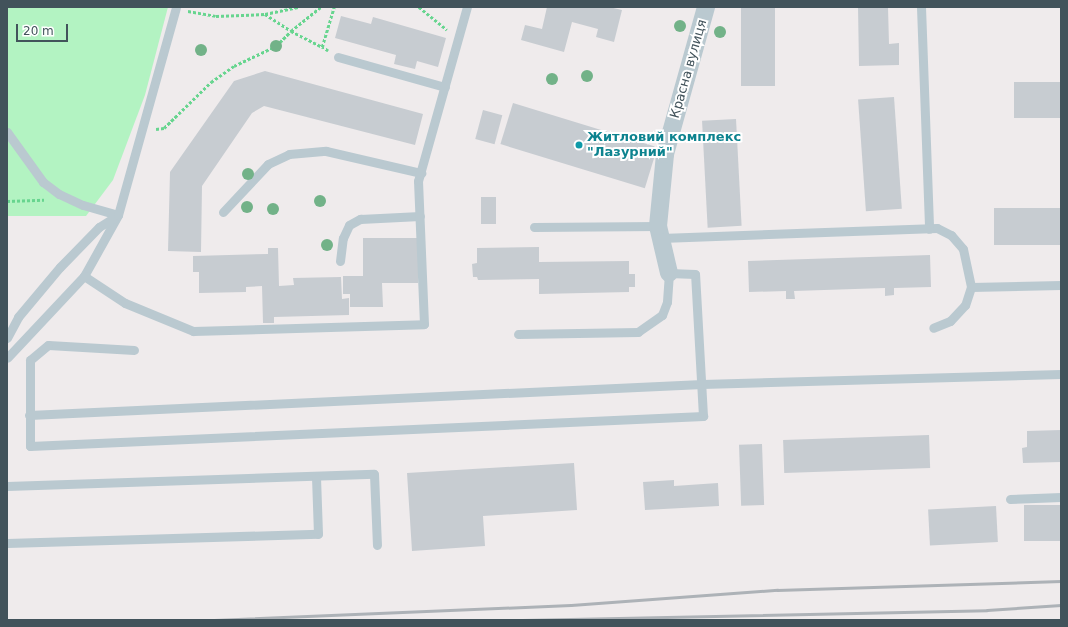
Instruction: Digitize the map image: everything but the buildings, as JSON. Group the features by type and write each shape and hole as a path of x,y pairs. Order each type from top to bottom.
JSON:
{"street":[{"name":"Красна вулиця","path":"669,273 660,232 665,154 706,7"}],"lane":[{"path":"84,276 125,303 194,331 424,324 418,181 467,7"},
{"path":"921,7 929,229"},
{"path":"7,358 84,276 118,216 176,8"},
{"path":"338,57 445,87"},
{"path":"7,132 43,182 59,194 83,205 118,216"},
{"path":"223,212 268,164 289,154 326,151 420,173"},
{"path":"7,338 18,317 60,267 99,227 118,216"},
{"path":"340,261 343,238 349,225 360,219 420,216"},
{"path":"534,227 660,232 937,228 951,235 963,249 971,287 965,305 955,316 950,321 933,328"},
{"path":"134,350 48,345 30,360 30,446 703,416 695,274 669,273 667,302 662,315 638,332 518,334"},
{"path":"971,287 1061,284"},
{"path":"29,415 702,384 1061,374"},
{"path":"7,486 316,478 374,474 377,545"},
{"path":"7,543 318,534 316,478"},
{"path":"1010,499 1061,497"}],"path":[{"path":"176,8 216,16 265,14 299,7"},
{"path":"142,130 164,128 211,82 234,66 276,46 291,31 321,7"},
{"path":"322,48 334,7"},
{"path":"420,7 448,31 460,34"},
{"path":"265,14 291,31 338,57"},
{"path":"7,201 46,200"}],"green space":[{"path":"7,7 168,7 145,95 113,180 86,216 7,216"}],"railway":[{"path":"214,620 571,605 777,590 1061,581"},
{"path":"522,620 987,610 1061,605"}],"place":[{"name":"Житловий комплекс \"Лазурний\"","path":"579,145"}]}
